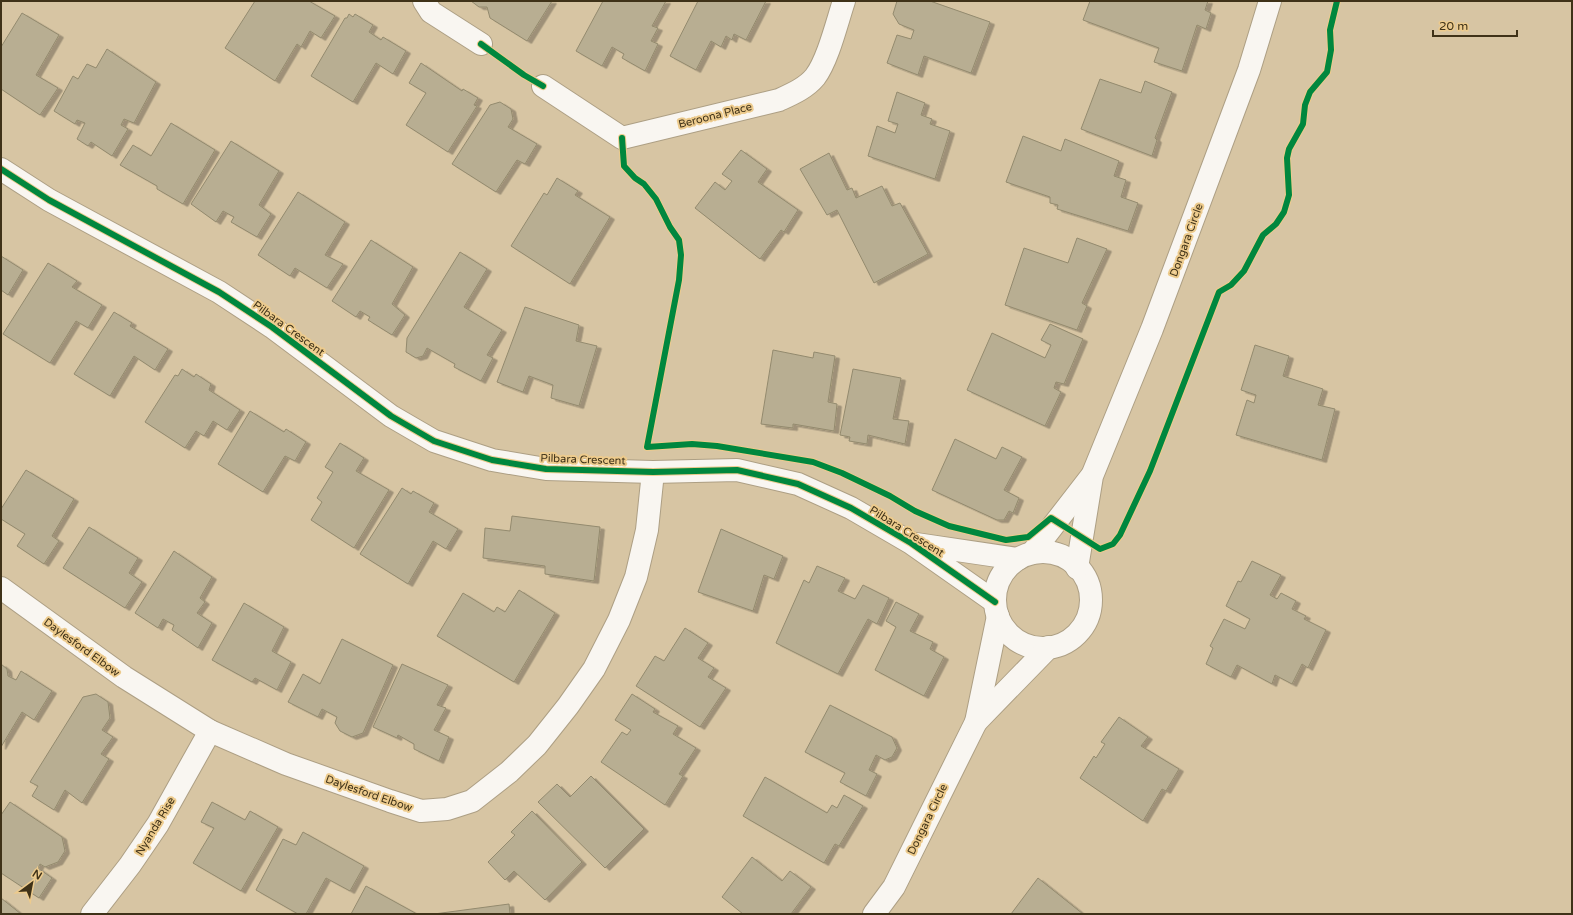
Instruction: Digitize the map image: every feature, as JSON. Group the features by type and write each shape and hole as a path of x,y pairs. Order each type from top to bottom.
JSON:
{"street":[{"name":"Beroona Place","path":"543,86 622,138 779,100 798,92 815,76 824,58 844,1"},
{"name":"Dongara Circle","path":"1077,568 1092,476 1155,322 1249,70 1270,1"},
{"path":"427,6 481,44"},
{"name":"Pilbara Crescent","path":"1,169 49,200 219,292 272,327 391,416 434,441 492,460 546,469 653,472 737,470 798,484 851,508 911,543 997,609"},
{"name":"Daylesford Elbow","path":"1,588 124,677 210,731 286,764 421,811 446,809 472,801 509,772 537,745 568,706 594,669 618,620 636,578 647,530 653,472"},
{"name":"Dongara Circle","path":"1025,556 1092,476"},
{"name":"Pilbara Crescent","path":"911,543 1025,556"},
{"path":"1050,553 1068,559 1083,574 1090,592 1090,612 1082,629 1074,638 1060,645 1040,648 1023,644 1010,635 997,609 1000,579 1005,571 1025,556 1050,553"},
{"name":"Dongara Circle","path":"874,914 894,887 976,722 997,609"},
{"name":"Dongara Circle","path":"976,722 1049,647"},
{"name":"Nyanda Rise","path":"92,914 130,865 158,824 210,731"}],"building":[{"path":"255,1 309,1 335,16 321,38 310,31 301,47 297,44 275,81 225,48"},
{"path":"471,1 552,1 527,41 490,18 487,7 479,7"},
{"path":"603,1 666,1 652,26 658,28 651,41 658,44 645,71 622,58 624,54 612,47 602,66 576,51"},
{"path":"698,1 766,1 746,40 734,34 732,40 726,36 721,47 711,41 696,70 670,56"},
{"path":"897,1 930,1 990,22 971,73 924,56 918,75 887,63 897,35 911,39 914,30 899,24 893,14"},
{"path":"1090,1 1208,1 1205,10 1211,13 1206,29 1197,25 1182,71 1154,62 1159,48 1083,20"},
{"path":"22,13 59,35 36,75 58,88 40,115 1,89 1,47"},
{"path":"349,14 353,17 355,14 373,25 369,32 381,40 383,37 406,51 393,74 376,63 353,102 311,76 345,18 347,18"},
{"path":"107,49 156,82 134,123 124,119 121,125 128,129 112,156 91,142 88,146 77,139 85,123 77,120 75,124 54,111 73,76 78,79 87,64 96,68"},
{"path":"421,63 462,91 463,89 478,98 474,105 477,106 448,152 406,125 426,93 409,83"},
{"path":"1100,79 1141,93 1145,81 1172,92 1155,138 1157,140 1152,156 1081,129"},
{"path":"897,92 925,103 921,115 932,119 930,124 950,131 935,179 868,156 877,126 895,133 898,124 888,121"},
{"path":"500,102 511,109 513,119 508,127 537,144 525,164 517,160 496,192 452,164 490,105"},
{"path":"171,123 215,150 183,204 157,189 157,186 120,165 133,145 151,156"},
{"path":"1023,136 1061,151 1065,139 1119,161 1114,176 1126,180 1121,197 1138,203 1128,231 1057,209 1058,205 1050,203 1050,197 1006,182"},
{"path":"231,141 279,171 259,205 271,214 257,237 231,222 234,217 223,211 216,222 191,204"},
{"path":"741,150 767,169 758,182 798,210 784,232 781,230 760,259 695,208 715,182 725,190 732,181 722,174"},
{"path":"829,153 847,190 852,188 856,198 882,186 892,206 900,203 928,254 874,283 837,210 827,215 800,169"},
{"path":"557,178 578,191 575,195 610,217 570,284 511,246 544,193 547,195"},
{"path":"298,192 345,222 325,255 343,264 327,288 295,268 290,276 258,255"},
{"path":"1077,238 1107,249 1082,303 1087,306 1077,330 1005,305 1024,248 1068,263"},
{"path":"371,240 413,267 392,304 405,315 392,335 368,320 370,317 360,311 356,317 332,301"},
{"path":"460,252 487,269 464,307 502,330 487,355 493,358 481,381 454,367 455,364 427,348 423,356 416,358 406,352 407,338"},
{"path":"1,256 23,270 8,295 1,290"},
{"path":"48,263 77,281 72,287 102,305 88,328 76,321 50,363 3,334"},
{"path":"525,307 579,325 576,341 597,346 579,406 551,398 553,385 529,376 523,392 497,382"},
{"path":"114,312 132,323 130,326 168,349 155,370 134,356 110,396 74,374"},
{"path":"1050,324 1083,339 1064,384 1056,382 1054,388 1061,392 1045,426 967,390 992,333 1045,358 1051,345 1041,340"},
{"path":"1255,345 1289,356 1283,376 1323,389 1318,405 1335,409 1322,460 1236,435 1247,400 1254,403 1256,395 1241,390"},
{"path":"773,350 813,358 814,352 835,356 828,402 837,404 834,431 793,424 793,428 761,424"},
{"path":"182,369 194,377 196,374 211,384 209,390 240,410 227,430 213,421 204,436 196,431 185,448 145,422 175,375 178,376"},
{"path":"853,369 901,378 893,419 909,421 905,444 868,435 867,444 849,441 850,437 840,435"},
{"path":"250,411 284,432 286,429 306,442 295,461 285,456 263,492 218,464"},
{"path":"955,439 996,459 1002,447 1022,457 1004,490 1019,498 1013,513 1009,511 1004,520 997,520 932,490"},
{"path":"340,443 364,458 356,471 389,490 354,548 311,520 322,502 317,498 333,472 325,467"},
{"path":"26,470 74,499 52,536 59,541 44,564 17,546 25,534 1,519 1,509"},
{"path":"402,488 411,494 413,491 434,503 429,512 458,529 446,549 433,541 408,584 360,554"},
{"path":"512,516 600,527 594,581 545,574 545,566 483,558 485,528 510,531"},
{"path":"89,527 138,558 129,573 142,582 125,608 63,568"},
{"path":"721,529 783,556 774,579 764,575 753,611 698,592"},
{"path":"174,551 212,577 200,598 205,602 197,613 212,623 198,648 172,630 174,625 163,619 158,628 135,613"},
{"path":"1252,561 1281,575 1270,595 1277,599 1281,593 1296,601 1292,609 1306,616 1304,619 1326,630 1308,668 1302,664 1292,684 1275,675 1272,684 1237,665 1231,677 1206,664 1213,648 1210,646 1224,619 1245,629 1250,619 1226,606 1238,581 1241,582"},
{"path":"817,566 845,578 838,591 855,599 863,585 889,598 877,624 868,619 838,674 776,643 804,580 809,583"},
{"path":"519,590 555,613 514,682 437,636 463,593 494,612 497,607 505,612"},
{"path":"896,602 919,614 910,631 933,642 930,649 944,657 924,696 875,670 896,627 886,621"},
{"path":"244,603 284,627 272,651 291,662 277,690 255,678 252,682 212,660"},
{"path":"685,628 708,643 698,658 714,668 708,677 726,688 700,727 636,686 655,656 664,661"},
{"path":"342,639 393,665 363,733 352,737 340,731 335,723 337,717 322,709 318,717 288,702 303,674 320,684"},
{"path":"1,664 7,669 8,676 16,680 21,671 52,691 34,720 22,712 1,747"},
{"path":"402,664 448,685 437,705 446,708 434,730 449,737 439,761 414,749 414,744 398,735 397,738 373,727"},
{"path":"96,694 108,702 110,718 102,730 113,737 101,754 109,759 82,803 65,790 54,810 32,796 38,786 30,782 83,697"},
{"path":"632,694 655,709 653,712 678,726 673,734 696,748 679,774 683,776 665,805 601,762 622,732 627,735 631,730 615,720"},
{"path":"830,705 892,737 897,748 892,757 885,760 876,755 869,770 877,774 866,796 840,782 845,773 805,752"},
{"path":"1119,717 1148,737 1141,746 1179,769 1166,791 1162,789 1143,821 1080,778 1094,756 1096,758 1105,744 1101,742"},
{"path":"591,776 644,829 605,868 538,802 557,784 570,797"},
{"path":"765,777 827,813 832,805 837,808 844,795 863,806 839,846 835,844 824,863 743,816"},
{"path":"10,802 62,837 65,851 58,862 45,867 40,864 38,868 52,878 39,898 1,873 1,815"},
{"path":"212,802 245,820 250,811 278,827 241,891 193,863 214,828 201,822"},
{"path":"532,811 582,862 545,900 514,871 505,880 488,862 515,835 511,832"},
{"path":"303,832 364,866 350,891 326,878 306,914 298,914 256,890 283,839 296,845"},
{"path":"752,857 782,881 790,871 811,887 791,914 743,914 722,897"},
{"path":"1038,878 1083,914 1011,914"},
{"path":"366,886 417,914 351,914"},
{"path":"1,898 21,914 1,914"},
{"path":"509,904 510,914 434,914"}],"cycle path":[{"path":"622,138 624,166 635,178 644,184 656,199 670,227 679,240 681,255 679,280 647,447 692,444 717,446 813,462 842,473 890,496 915,511 949,526 1006,540 1028,537 1051,518 1100,549 1113,544 1120,535 1150,471 1219,292 1231,285 1244,271 1263,235 1276,224 1284,212 1289,195 1287,158 1289,149 1303,124 1305,105 1310,92 1327,72 1331,50 1330,30 1337,1"},
{"path":"481,44 524,75 543,86"},
{"path":"1,169 49,200 219,292 272,327 391,416 434,441 492,460 546,469 653,472 737,470 798,484 851,508 911,543 995,602"}]}
